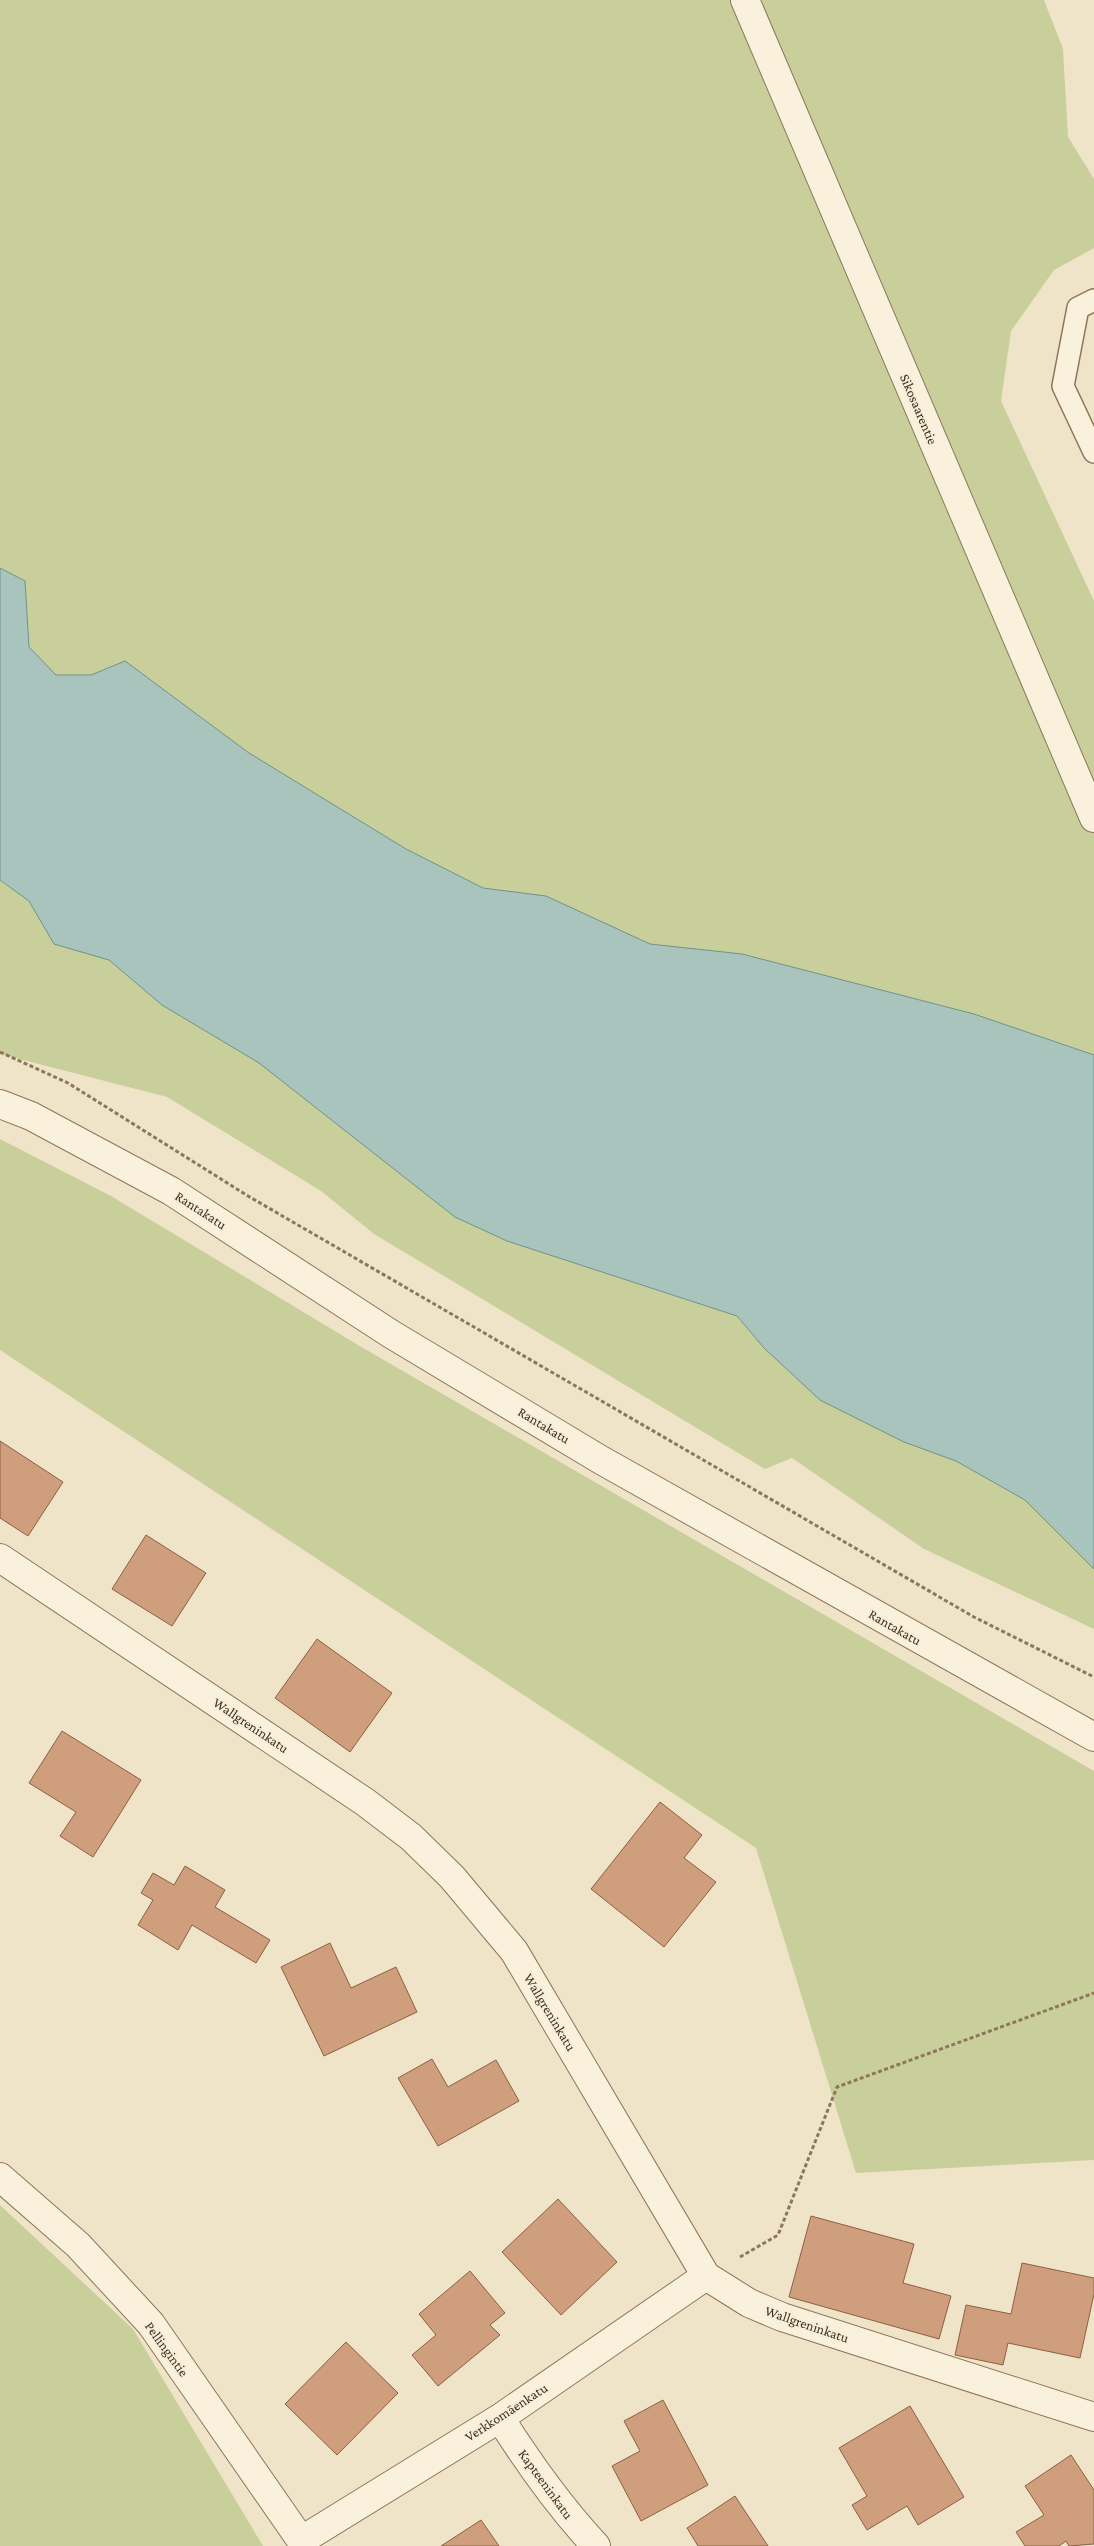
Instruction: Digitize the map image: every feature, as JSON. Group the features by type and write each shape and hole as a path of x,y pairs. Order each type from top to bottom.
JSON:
{"street":[{"name":"Sikosaarentie","path":"745,0 1094,818"},
{"name":"Rantakatu","path":"0,1104 31,1116 171,1191 391,1334 601,1460 1094,1737"},
{"name":"Wallgreninkatu","path":"0,1558 365,1802 411,1838 452,1877 514,1951 706,2276 749,2303 782,2317 1094,2417"},
{"name":"Pellingintie","path":"0,2177 78,2245 151,2324 303,2543"},
{"name":"Verkkomäenkatu","path":"303,2543 500,2418 706,2276"},
{"name":"Kapteeninkatu","path":"500,2418 538,2477 596,2546"}],"lane":[{"path":"1094,300 1078,308 1063,386 1094,452"}],"path":[{"path":"0,1052 68,1083 248,1196 974,1617 1094,1677"},
{"path":"706,2276 778,2235 837,2087 1094,1993"}],"green space":[{"path":"0,0 1044,0 1063,49 1068,137 1094,179 1094,248 1054,270 1011,331 1001,401 1094,601 1094,1395 658,1290 737,1316 764,1348 1094,1506 1094,1629 924,1549 792,1458 765,1469 374,1234 321,1191 167,1097 0,1054"},
{"path":"0,1139 111,1196 358,1345 1094,1771 1094,2160 856,2173 756,1848 0,1350"},
{"path":"0,2205 133,2329 263,2546 0,2546"}],"water":[{"path":"0,568 25,581 29,647 56,675 91,675 125,661 249,753 406,849 483,888 546,896 650,944 742,954 974,1014 1094,1055 1094,1569 1025,1500 956,1461 904,1442 820,1400 764,1348 737,1316 507,1241 455,1217 259,1063 162,1005 109,960 54,944 29,901 0,880"}],"building":[{"path":"0,1441 63,1482 28,1536 0,1518"},
{"path":"146,1535 206,1573 172,1626 112,1589"},
{"path":"317,1639 392,1693 350,1752 275,1698"},
{"path":"62,1731 141,1780 93,1857 60,1836 76,1812 29,1783"},
{"path":"660,1802 702,1835 684,1858 716,1882 664,1947 591,1889"},
{"path":"185,1866 225,1890 215,1907 270,1940 256,1963 192,1925 178,1950 138,1925 153,1900 141,1893 153,1873 174,1885"},
{"path":"330,1943 351,1988 396,1967 417,2012 324,2056 281,1967"},
{"path":"432,2059 448,2087 496,2060 519,2101 438,2146 398,2078"},
{"path":"558,2199 617,2262 561,2315 502,2252"},
{"path":"811,2216 914,2244 903,2283 951,2296 939,2339 789,2297"},
{"path":"1022,2263 1094,2278 1094,2294 1080,2358 1008,2343 1003,2365 955,2355 966,2305 1011,2314"},
{"path":"470,2271 505,2313 490,2325 500,2335 438,2386 412,2355 436,2335 419,2314"},
{"path":"346,2342 398,2393 337,2455 285,2404"},
{"path":"663,2400 708,2485 641,2521 612,2466 640,2451 624,2421"},
{"path":"910,2406 964,2497 918,2525 907,2506 867,2530 852,2505 867,2496 839,2448"},
{"path":"1071,2455 1094,2490 1094,2544 1069,2546 1066,2541 1059,2546 1025,2546 1016,2532 1044,2515 1025,2486"},
{"path":"735,2496 768,2546 698,2546 687,2528"},
{"path":"481,2520 499,2546 441,2546"}]}
